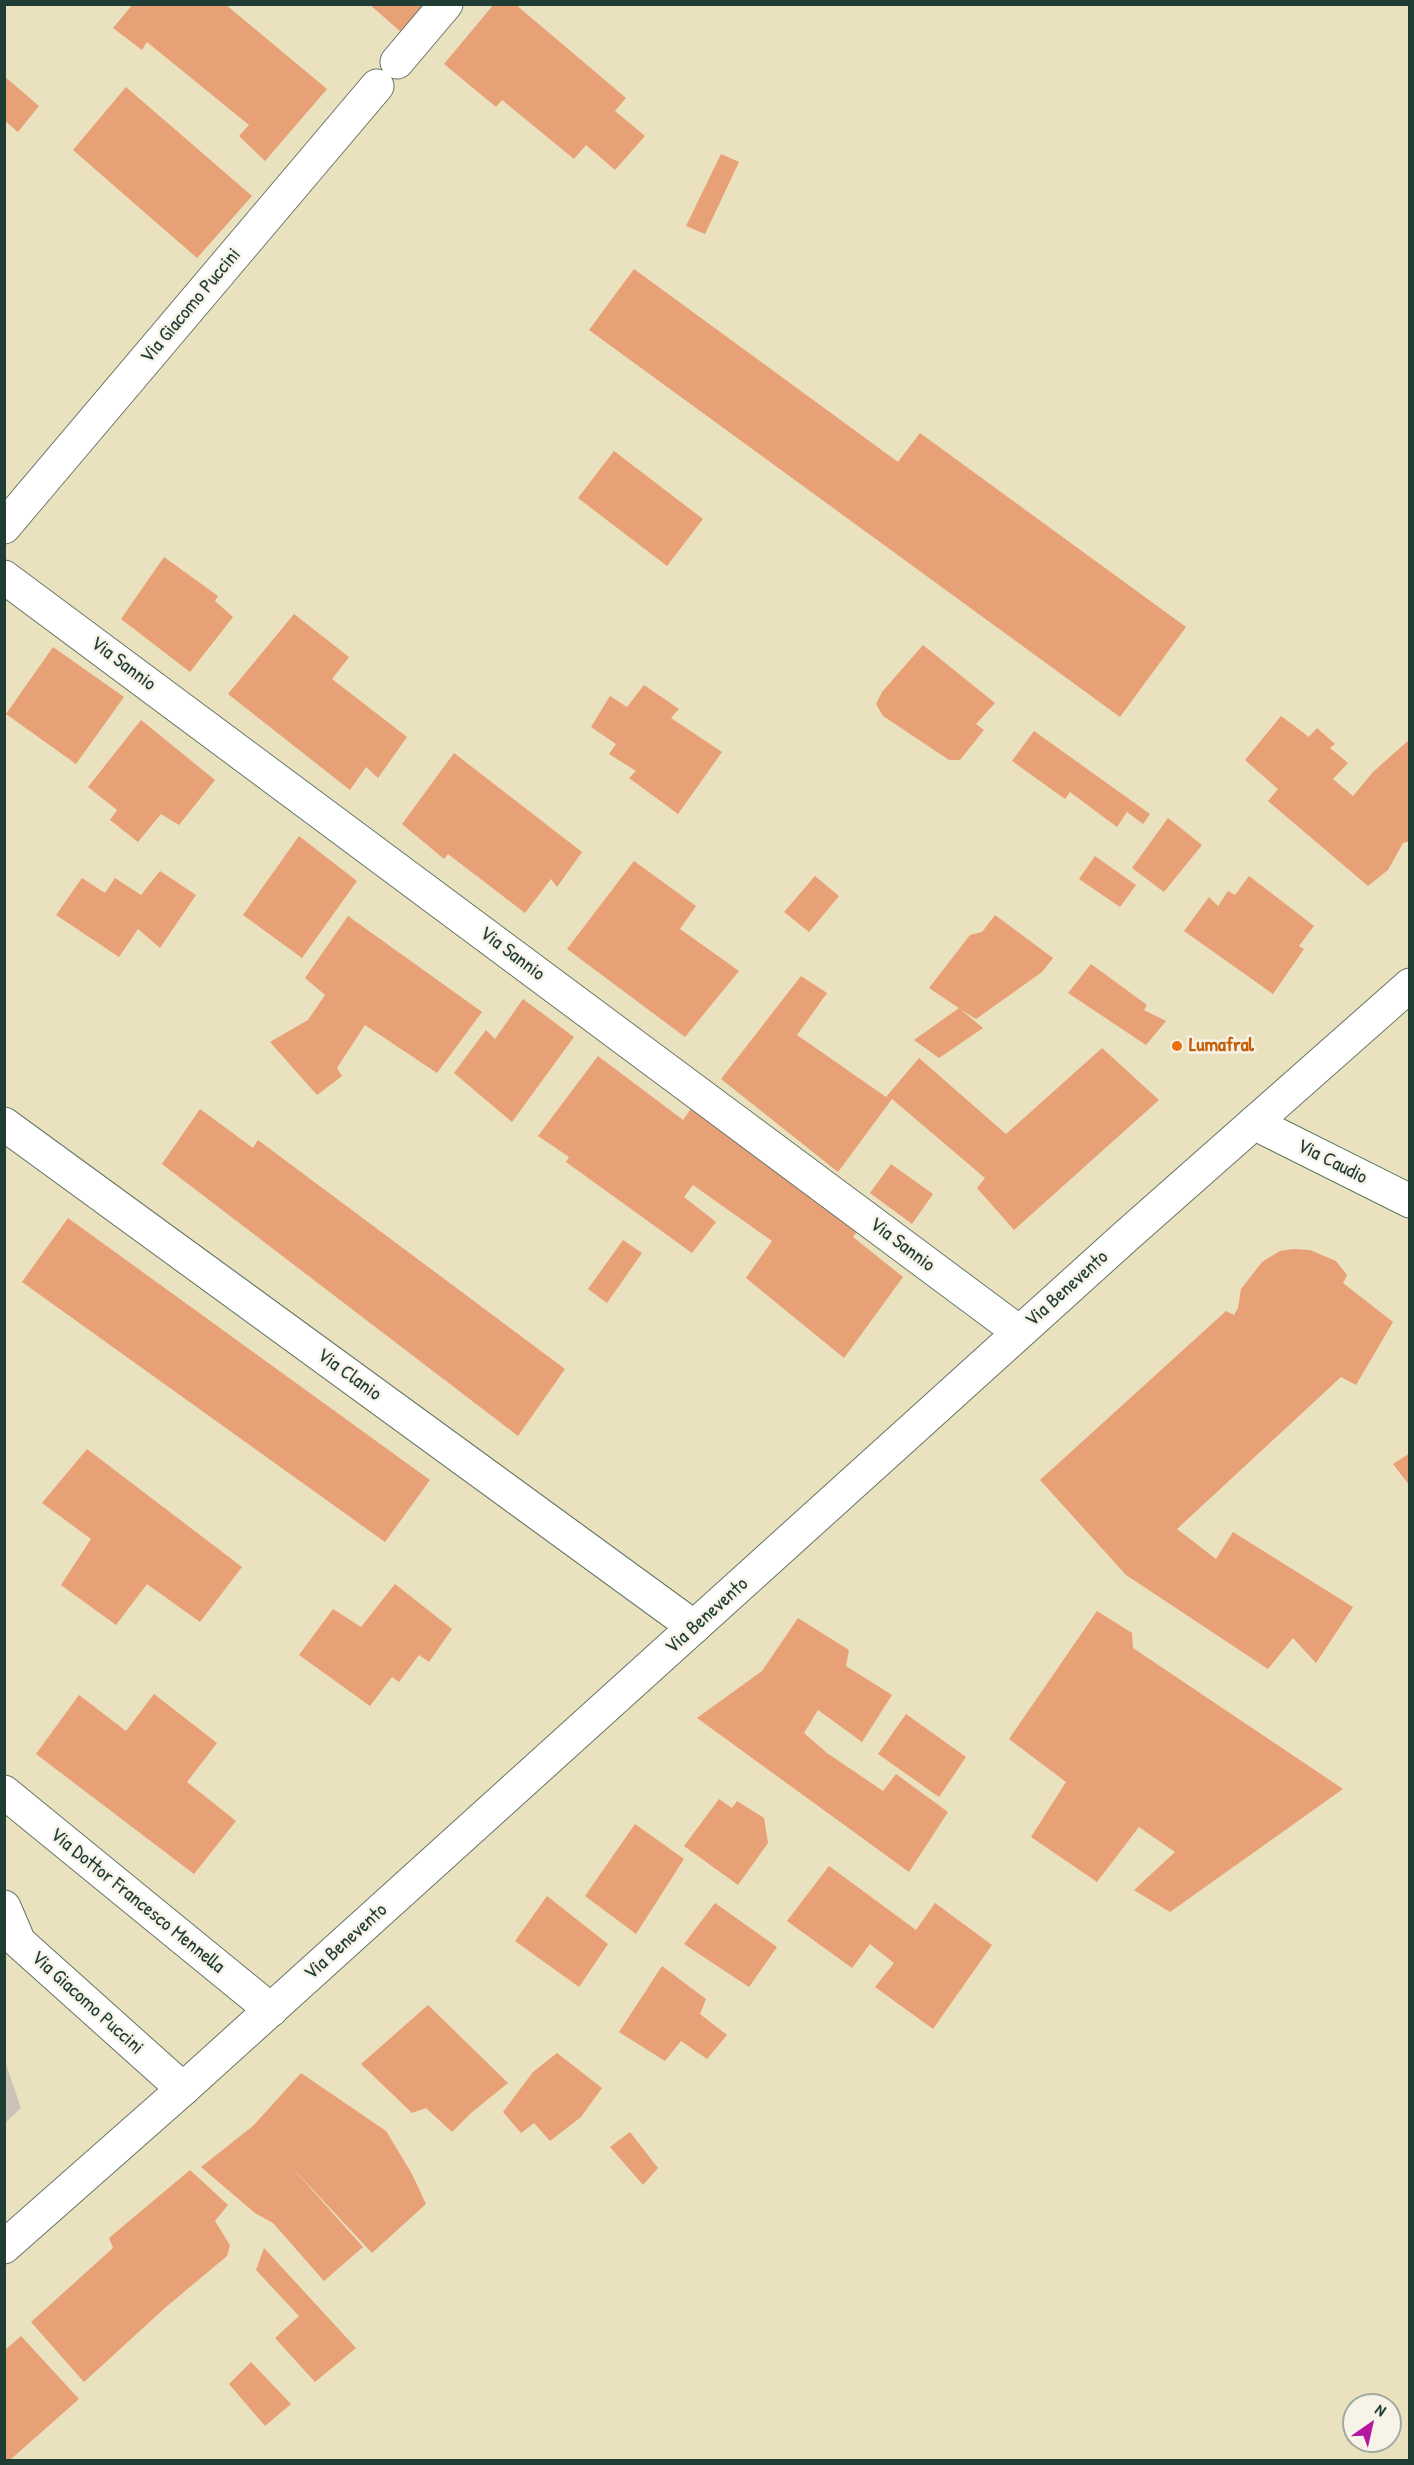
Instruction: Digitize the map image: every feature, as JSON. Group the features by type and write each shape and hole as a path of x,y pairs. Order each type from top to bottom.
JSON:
{"street":[{"name":"Via Giacomo Puccini","path":"4,526 446,4"},
{"name":"Via Sannio","path":"4,577 1019,1332"},
{"name":"Via Benevento","path":"4,2247 271,2010 1019,1332 1410,985"},
{"name":"Via Caudio","path":"1254,1123 1410,1201"},
{"name":"Via Clanio","path":"4,1124 694,1627"},
{"name":"Via Dottor Francesco Mennella","path":"4,1792 271,2010"},
{"name":"Via Giacomo Puccini","path":"4,1907 19,1942 183,2089"}],"shaded area":[{"path":"4,2058 21,2108 5,2123 4,2123"}],"building":[{"path":"133,4 225,4 327,89 265,161 239,136 249,125 147,42 142,50 113,28"},
{"path":"369,4 424,4 401,32"},
{"path":"494,4 515,4 626,98 615,111 645,136 615,170 586,145 574,159 502,100 496,107 444,64"},
{"path":"4,76 39,106 18,132 4,120"},
{"path":"126,87 252,196 197,258 73,150"},
{"path":"721,154 739,162 705,234 686,226"},
{"path":"634,269 898,462 920,433 1186,627 1120,717 589,330"},
{"path":"614,451 703,519 667,566 578,498"},
{"path":"164,557 218,596 215,601 233,617 190,672 121,619"},
{"path":"294,614 349,657 332,679 407,737 378,778 366,767 350,790 228,694"},
{"path":"923,645 995,703 976,724 984,730 960,760 949,760 883,716 876,704 882,692"},
{"path":"53,647 124,697 76,764 6,714"},
{"path":"644,685 679,709 671,718 722,752 678,814 629,778 636,771 609,754 616,744 591,727 610,696 627,707"},
{"path":"1281,716 1309,737 1317,728 1335,744 1330,748 1348,763 1333,779 1353,796 1373,772 1410,739 1410,841 1403,843 1388,870 1368,886 1268,801 1278,789 1245,760"},
{"path":"141,720 215,780 179,825 161,814 138,842 110,820 117,810 88,787"},
{"path":"1034,731 1150,814 1143,824 1127,812 1117,827 1070,792 1065,799 1012,761"},
{"path":"454,753 582,852 557,887 551,879 525,913 448,854 444,859 402,824"},
{"path":"1168,818 1202,845 1164,892 1132,868"},
{"path":"299,836 357,881 302,958 243,915"},
{"path":"1095,856 1136,885 1120,907 1079,879"},
{"path":"634,861 696,906 680,929 739,971 685,1037 567,949"},
{"path":"160,871 196,895 160,948 138,929 119,957 56,915 82,878 105,893 115,878 141,895"},
{"path":"815,876 839,896 809,932 784,912"},
{"path":"1249,876 1314,926 1299,946 1304,949 1273,994 1184,931 1209,897 1218,906 1228,891 1235,895"},
{"path":"995,915 1053,958 1042,972 976,1019 960,1009 983,1028 939,1058 914,1040 959,1008 929,988 970,935 982,932"},
{"path":"348,916 482,1012 437,1073 365,1025 337,1068 342,1076 317,1095 270,1042 308,1020 325,995 305,978"},
{"path":"1091,964 1147,1005 1144,1010 1166,1021 1146,1045 1068,993"},
{"path":"801,976 827,993 797,1035 886,1097 919,1058 1006,1134 1102,1048 1159,1100 1014,1230 977,1188 985,1178 892,1099 838,1172 721,1079"},
{"path":"523,999 574,1037 512,1122 454,1073 486,1030 495,1039"},
{"path":"598,1056 683,1120 692,1107 860,1227 853,1237 903,1277 844,1358 746,1278 772,1241 693,1185 684,1197 716,1222 692,1253 566,1162 569,1157 538,1136"},
{"path":"200,1109 253,1148 258,1140 565,1369 518,1436 162,1164"},
{"path":"891,1164 933,1194 912,1224 870,1193"},
{"path":"68,1218 430,1480 385,1542 22,1282"},
{"path":"623,1240 642,1253 607,1303 588,1289"},
{"path":"1310,1250 1336,1261 1347,1275 1343,1283 1393,1322 1356,1385 1341,1377 1177,1529 1216,1559 1233,1532 1353,1607 1316,1663 1293,1638 1268,1669 1126,1575 1040,1480 1226,1311 1234,1315 1238,1308 1241,1289 1262,1262 1280,1251"},
{"path":"87,1449 242,1567 200,1622 147,1584 116,1625 61,1585 91,1539 42,1503"},
{"path":"1410,1453 1410,1486 1393,1464"},
{"path":"395,1584 452,1629 429,1662 419,1655 399,1682 392,1677 370,1706 299,1655 333,1609 361,1627"},
{"path":"1097,1611 1132,1633 1133,1648 1343,1789 1170,1912 1134,1890 1175,1852 1139,1827 1097,1882 1031,1837 1066,1782 1009,1739"},
{"path":"798,1618 849,1650 846,1666 892,1695 862,1742 818,1710 804,1733 827,1753 883,1791 896,1774 948,1812 909,1872 697,1718 762,1671"},
{"path":"154,1694 217,1743 187,1782 236,1821 194,1874 36,1754 79,1695 126,1731"},
{"path":"906,1714 966,1757 939,1797 878,1754"},
{"path":"719,1799 732,1808 737,1801 764,1818 768,1843 738,1885 684,1846"},
{"path":"635,1824 684,1859 636,1934 585,1896"},
{"path":"829,1866 916,1930 935,1903 992,1945 933,2029 875,1987 894,1963 870,1944 852,1968 787,1921"},
{"path":"547,1896 608,1944 579,1987 515,1941"},
{"path":"715,1903 777,1947 749,1987 684,1944"},
{"path":"662,1966 706,1999 700,2014 727,2035 707,2059 681,2041 665,2061 619,2032"},
{"path":"428,2005 508,2083 452,2132 426,2108 412,2113 361,2064"},
{"path":"557,2053 602,2088 581,2117 550,2141 534,2123 521,2133 503,2112 533,2072"},
{"path":"301,2073 386,2131 412,2174 426,2204 372,2253 289,2164 363,2247 324,2281 273,2223 255,2213 201,2167 253,2126"},
{"path":"630,2132 658,2168 643,2185 610,2147"},
{"path":"190,2170 228,2205 215,2221 230,2245 227,2256 166,2307 84,2382 31,2322 113,2248 109,2238"},
{"path":"264,2248 356,2348 315,2382 275,2338 299,2316 256,2270"},
{"path":"21,2336 79,2399 10,2460 4,2460 4,2351"},
{"path":"251,2362 291,2404 265,2426 229,2384"}],"place":[{"name":"Lumafral","path":"1177,1046"}]}
